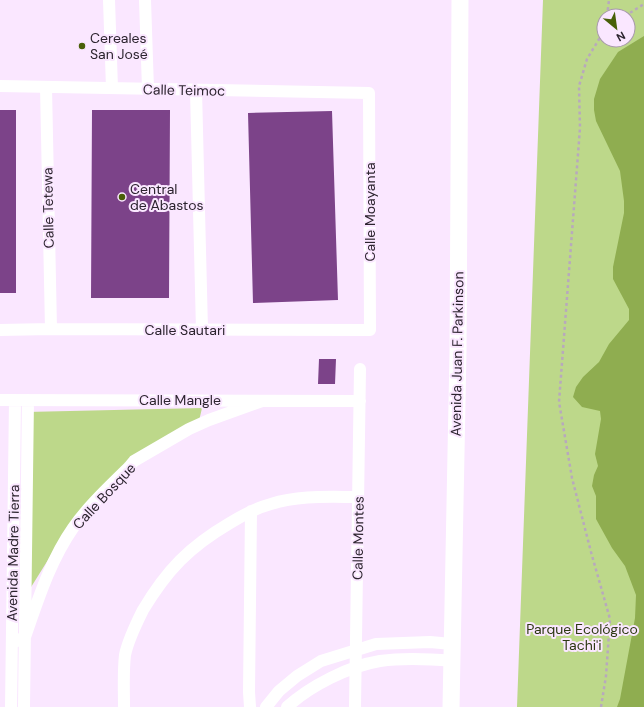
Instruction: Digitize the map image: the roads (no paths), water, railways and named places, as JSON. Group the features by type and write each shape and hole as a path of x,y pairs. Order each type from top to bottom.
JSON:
{"main road":[{"name":"Avenida Juan F. Parkinson","path":"451,707 458,352 460,0"}],"street":[{"path":"109,0 112,88"},
{"path":"145,0 148,89"},
{"name":"Calle Teimoc","path":"0,86 369,93"},
{"name":"Calle Tetewa","path":"46,87 51,329"},
{"path":"196,90 202,330"},
{"name":"Calle Moayanta","path":"369,93 370,330"},
{"name":"Calle Sautari","path":"0,330 370,330"},
{"name":"Calle Montes","path":"355,707 360,369"},
{"name":"Calle Mangle","path":"0,400 360,401"},
{"name":"Avenida Madre Tierra","path":"11,707 15,400"},
{"name":"Avenida Madre Tierra","path":"24,707 28,400"},
{"name":"Calle Bosque","path":"24,637 50,569 73,528 93,504 134,461 189,429 209,420 262,401"},
{"path":"124,707 125,655 129,641 139,617 155,589 181,558 207,536 251,511 272,503 305,497 358,497"},
{"path":"250,707 251,511"},
{"path":"13,548 26,548"},
{"path":"12,643 24,637"},
{"path":"266,707 279,691 297,676 321,661 376,644 430,642 452,644"},
{"path":"287,707 297,697 322,681 356,668 380,661 425,659 452,661"}],"place":[{"name":"Cereales San José","path":"82,46"},
{"name":"Central de Abastos","path":"122,197"}],"park label":[{"name":"Parque Ecológico Tachi'i","path":"582,638"}]}
